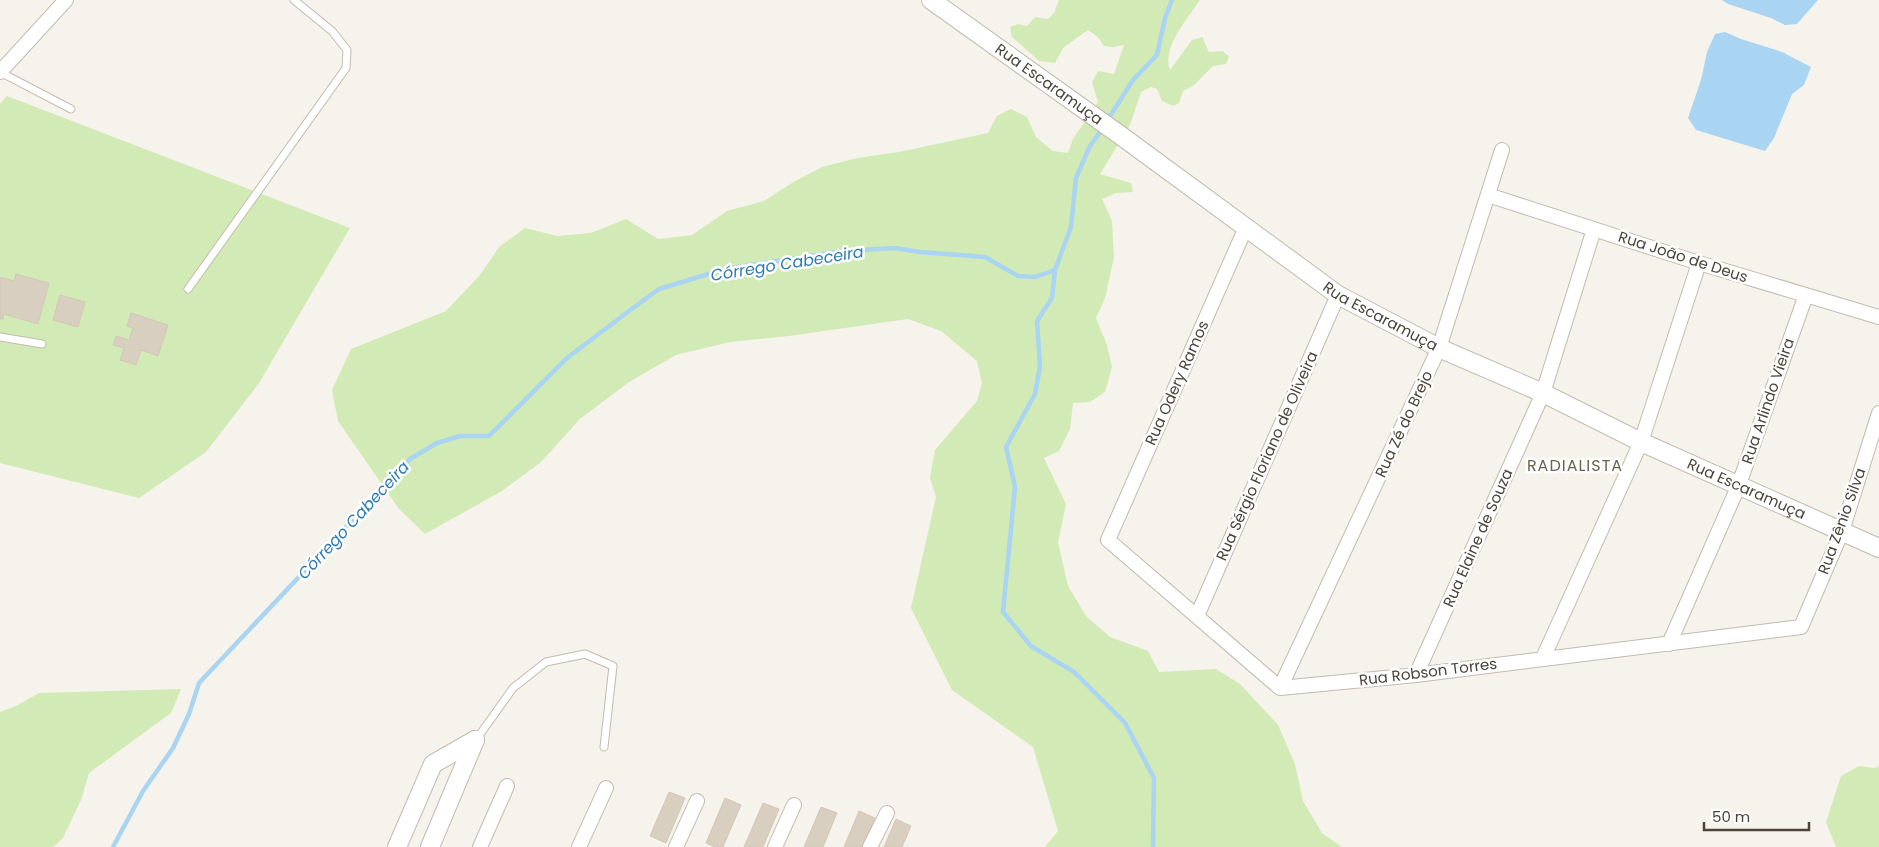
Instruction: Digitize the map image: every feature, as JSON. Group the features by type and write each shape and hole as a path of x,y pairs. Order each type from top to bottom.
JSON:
{"street":[{"path":"0,72 66,0"},
{"name":"Rua Escaramuça","path":"931,0 1120,135 1338,295 1439,348 1543,393 1640,442 1879,548"},
{"name":"Rua Zé do Brejo","path":"1280,688 1439,348 1502,150"},
{"name":"Rua João de Deus","path":"1488,195 1700,263 1879,317"},
{"name":"Rua Odery Ramos","path":"1196,616 1108,540 1246,227"},
{"name":"Rua Elaine de Souza","path":"1416,675 1543,393 1594,229"},
{"path":"1543,658 1640,442 1700,263"},
{"name":"Rua Sérgio Floriano de Oliveira","path":"1196,616 1338,295"},
{"name":"Rua Arlindo Vieira","path":"1669,644 1738,487 1806,295"},
{"name":"Rua Zênio Silva","path":"1801,627 1842,531 1879,413"},
{"path":"1196,616 1280,688"},
{"name":"Rua Robson Torres","path":"1280,688 1416,675 1801,627"},
{"path":"397,847 433,764 475,740"},
{"path":"430,847 475,740"},
{"path":"480,847 507,786"},
{"path":"579,847 606,788"},
{"path":"676,847 696,801"},
{"path":"775,847 794,805"},
{"path":"870,847 887,813"}],"lane":[{"path":"188,289 346,68 347,50 332,31 294,0"},
{"path":"0,72 71,109"},
{"path":"0,337 42,344"},
{"path":"475,740 513,688 546,662 585,654 613,666 604,746"}],"green space":[{"path":"1059,0 1200,0 1183,24 1169,52 1170,70 1192,40 1203,37 1209,52 1222,51 1229,56 1226,64 1213,66 1194,85 1183,91 1179,103 1173,106 1162,101 1157,89 1151,87 1141,92 1130,125 1100,174 1131,183 1133,192 1116,193 1102,199 1112,221 1114,257 1105,298 1096,318 1107,345 1112,367 1105,392 1090,402 1073,403 1070,429 1059,451 1044,458 1066,504 1058,542 1068,586 1086,616 1110,637 1148,651 1159,672 1216,669 1240,684 1278,725 1295,764 1303,801 1322,833 1342,847 1045,847 1058,831 1033,747 952,690 911,608 936,497 930,478 935,450 977,401 982,383 977,361 941,331 908,319 789,336 730,342 676,355 629,382 580,419 541,462 502,491 425,534 399,509 338,421 332,390 351,349 446,311 480,275 499,247 525,228 557,236 591,233 626,219 658,239 692,235 727,211 764,201 795,181 822,167 857,158 899,152 988,133 997,116 1011,109 1027,117 1036,137 1053,151 1068,153 1073,139 1098,102 1092,82 1098,71 1114,74 1124,45 1104,46 1098,37 1088,30 1063,48 1055,63 1039,61 1012,37 1010,27 1018,24 1027,26 1035,17 1048,19 1054,13"},
{"path":"7,96 350,228 259,383 206,452 139,498 0,463 0,104"},
{"path":"181,689 171,713 89,773 81,800 63,838 53,847 0,847 0,712 16,706 39,693"},
{"path":"1859,766 1875,768 1879,766 1879,847 1836,847 1826,822 1841,776"}],"water":[{"path":"1722,0 1818,0 1797,24 1785,25 1771,18 1728,4"},
{"path":"1725,32 1782,52 1811,67 1804,85 1792,94 1774,138 1765,151 1696,130 1688,118 1701,80 1707,52 1715,34"}],"building":[{"path":"16,274 49,283 38,324 4,314 3,319 0,319 0,277 14,281"},
{"path":"60,295 85,302 78,327 53,320"},
{"path":"131,313 168,325 158,356 141,350 136,365 120,360 124,348 113,345 116,336 129,340 133,328 127,326"},
{"path":"669,792 685,798 666,843 650,836"},
{"path":"725,798 741,805 723,847 715,847 706,843"},
{"path":"763,803 779,809 763,847 744,847"},
{"path":"821,807 837,813 823,847 804,847"},
{"path":"859,811 875,818 863,847 844,847"},
{"path":"896,819 911,826 902,847 884,847"}],"waterway":[{"path":"1107,121 1133,80 1157,55 1165,18 1172,0"},
{"path":"1103,128 1090,146 1076,178 1071,227 1055,270 1052,298 1037,321 1040,366 1035,394 1006,447 1015,487 1003,612 1031,646 1074,672 1125,723 1154,778 1153,846"},
{"name":"Córrego Cabeceira","path":"113,847 143,791 173,748 189,714 199,683 410,459 437,443 460,436 489,436 567,358 659,289 725,269 843,251 895,248 985,257 1018,276 1035,277 1055,270"}],"district":[{"name":"RADIALISTA","path":"1575,465"}]}
